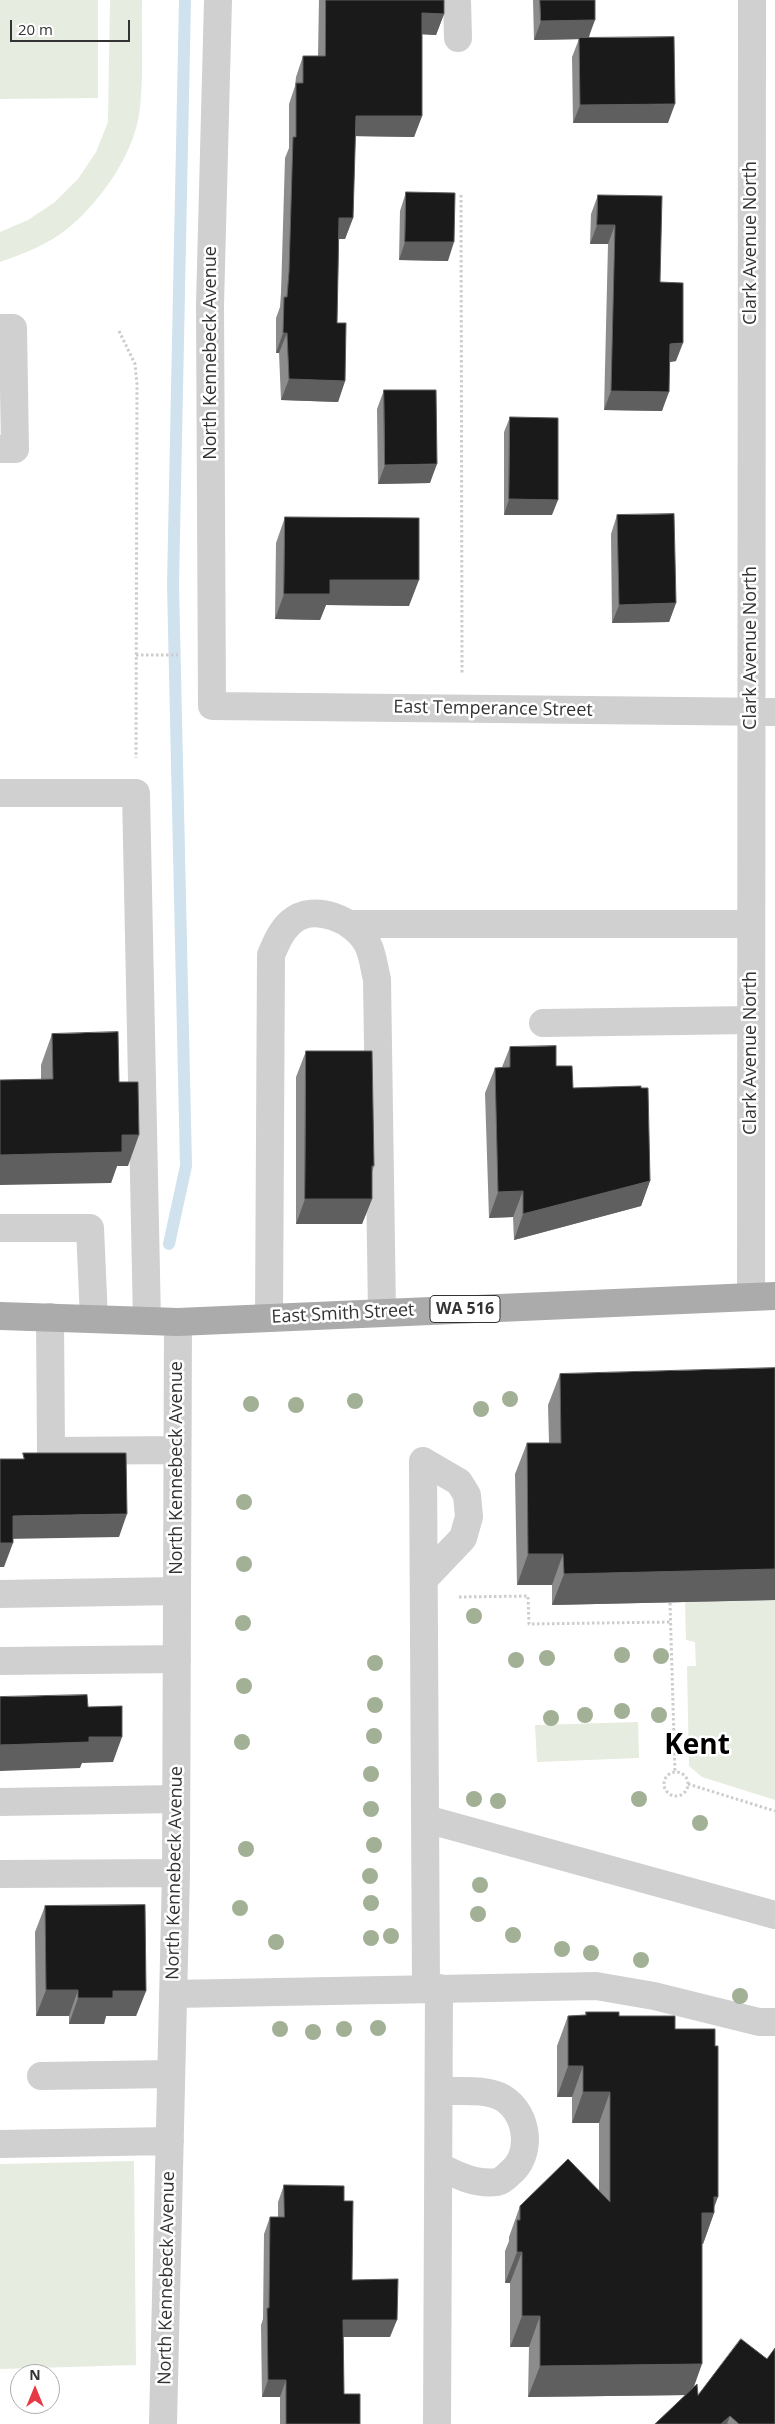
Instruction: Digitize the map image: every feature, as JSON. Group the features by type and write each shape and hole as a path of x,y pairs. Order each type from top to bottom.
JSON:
{"main road":[{"name":"East Smith Street","path":"0,1316 178,1322 763,1296"}],"street":[{"name":"North Kennebeck Avenue","path":"212,706 210,305 218,0"},
{"path":"458,0 458,38"},
{"name":"Clark Avenue North","path":"752,0 763,712 751,924 751,1020 763,1296"},
{"path":"0,328 13,328 14,449 0,449"},
{"name":"East Temperance Street","path":"212,706 763,712"},
{"path":"0,792 136,793 147,1321"},
{"path":"269,1318 272,955 277,938 292,921 309,914 333,916 349,924 368,944 377,979 382,1312"},
{"path":"349,924 751,924"},
{"path":"543,1023 751,1020"},
{"path":"0,1228 90,1228 94,1319"},
{"path":"50,1317 51,1451 178,1450"},
{"name":"North Kennebeck Avenue","path":"163,2424 176,1873 178,1322"},
{"path":"424,1588 426,1819 438,2091 437,2424"},
{"path":"0,1594 177,1591"},
{"path":"0,1661 177,1660"},
{"path":"0,1802 176,1799"},
{"path":"426,1819 775,1915"},
{"path":"0,1874 176,1873"},
{"path":"173,1994 596,1986 654,1996 759,2022 775,2022"},
{"path":"41,2076 171,2074"},
{"path":"438,2091 476,2092 502,2098 517,2111 526,2135 523,2158 514,2171 499,2182 479,2182 460,2177 438,2166"},
{"path":"0,2144 170,2141"}],"path":[{"path":"461,195 462,709"},
{"path":"119,331 135,364 137,384 136,793"},
{"path":"424,1588 528,1596 529,1624 671,1622"},
{"path":"670,1603 675,1772"},
{"path":"675,1772 684,1775 688,1784 681,1795 671,1796 663,1785 664,1780 670,1773 675,1772"},
{"path":"688,1784 775,1811"}],"shaded area":[{"path":"0,0 98,0 98,98 0,99"},
{"path":"110,0 142,0 140,107 131,143 123,161 100,195 73,224 45,243 23,254 0,262 0,232 28,220 55,202 78,179 96,152 108,122"},
{"path":"775,1600 775,1800 702,1777 689,1766 687,1666 696,1666 695,1642 686,1640 685,1602"},
{"path":"638,1722 639,1758 537,1762 535,1725"},
{"path":"134,2161 136,2365 60,2367 60,2364 10,2364 10,2369 0,2369 0,2164"}],"building":[{"path":"326,0 444,0 444,14 422,13 422,116 356,116 353,218 339,218 337,323 346,323 345,381 289,379 287,333 283,333 284,297 287,297 289,272 293,137 296,137 296,83 303,83 303,56 325,56"},
{"path":"540,0 595,0 595,20 541,21"},
{"path":"674,37 675,104 580,105 579,38"},
{"path":"406,192 455,193 454,242 405,242"},
{"path":"598,195 662,196 660,282 683,283 683,343 670,344 669,392 611,391 615,225 597,225"},
{"path":"384,390 436,390 437,464 385,465"},
{"path":"510,417 558,418 558,500 509,499"},
{"path":"674,514 676,603 619,605 617,515"},
{"path":"285,517 419,518 419,580 330,580 330,594 284,594"},
{"path":"118,1032 119,1082 138,1082 139,1135 122,1135 122,1152 0,1155 0,1080 53,1079 52,1034"},
{"path":"556,1046 556,1066 572,1066 573,1088 641,1086 641,1088 648,1088 650,1181 523,1214 523,1191 498,1192 495,1068 510,1067 510,1047"},
{"path":"306,1051 372,1051 374,1166 372,1166 372,1199 305,1199"},
{"path":"775,1368 775,1569 564,1574 563,1554 528,1554 527,1443 561,1443 560,1374"},
{"path":"23,1453 126,1453 127,1514 13,1516 13,1543 0,1543 0,1459 24,1459"},
{"path":"87,1695 88,1707 122,1706 122,1737 89,1737 89,1742 0,1745 0,1697"},
{"path":"145,1905 146,1991 113,1991 113,1998 78,1998 78,1990 46,1990 45,1906"},
{"path":"586,2012 619,2012 619,2016 675,2016 675,2029 715,2029 715,2046 718,2046 718,2197 714,2197 714,2213 702,2213 702,2364 540,2366 540,2316 522,2316 522,2252 517,2252 517,2220 520,2220 520,2206 568,2159 610,2202 610,2092 583,2092 583,2066 568,2066 568,2016 586,2015"},
{"path":"284,2185 344,2186 344,2201 353,2201 352,2280 398,2279 397,2320 343,2320 344,2394 360,2394 360,2424 286,2424 286,2380 268,2380 267,2308 269,2308 270,2217 284,2217"},
{"path":"741,2339 767,2359 775,2348 775,2424 739,2424 730,2416 721,2424 655,2424 697,2384 698,2395"}],"waterway":[{"path":"169,1244 186,1166 173,584 185,0"}],"district":[{"name":"Kent","path":"697,1746"}]}
